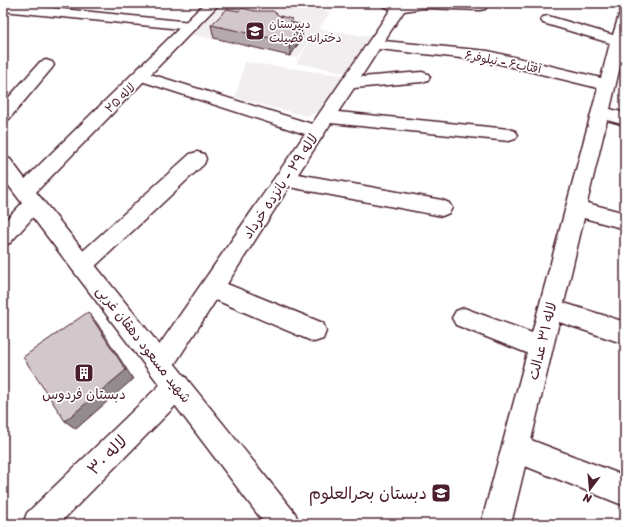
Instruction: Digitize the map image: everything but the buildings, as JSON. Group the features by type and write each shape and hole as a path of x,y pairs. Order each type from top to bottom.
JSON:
{"street":[{"name":"لاله ۲۵","path":"3,237 29,197 141,76 214,3"},
{"path":"394,5 423,4 480,6"},
{"name":"لاله ۲۹ - پانزده خرداد","path":"160,365 374,44 394,5"},
{"path":"3,7 191,26"},
{"name":"لاله ۳۱ عدالت","path":"496,524 607,85 619,65 618,41 625,15"},
{"path":"548,20 618,41"},
{"name":"آفتاب۶ - نیلوفر۶","path":"374,44 488,56 607,85"},
{"path":"3,115 46,65"},
{"path":"141,76 321,124 509,135"},
{"path":"348,83 422,77"},
{"path":"601,112 625,119"},
{"path":"82,265 197,159"},
{"name":"شهید مسعود دهقان غربی","path":"3,164 284,524"},
{"path":"284,179 442,208"},
{"path":"576,208 625,221"},
{"path":"211,288 314,331"},
{"path":"550,309 625,333"},
{"path":"464,318 541,347"},
{"name":"لاله ۳۰","path":"38,524 177,386"},
{"path":"515,448 625,491"}],"shaded area":[{"name":"دبیرستان دخترانه فضیلت","path":"220,3 286,3 330,12 319,29 378,38 354,74 296,63 312,38 297,58 190,34"},
{"path":"245,62 355,77 334,106 306,116 235,98"}],"place":[{"name":"دبیرستان دخترانه فضیلت","path":"255,31"},
{"name":"دبستان فردوس","path":"84,373"},
{"name":"دبستان بحرالعلوم","path":"441,493"}]}
